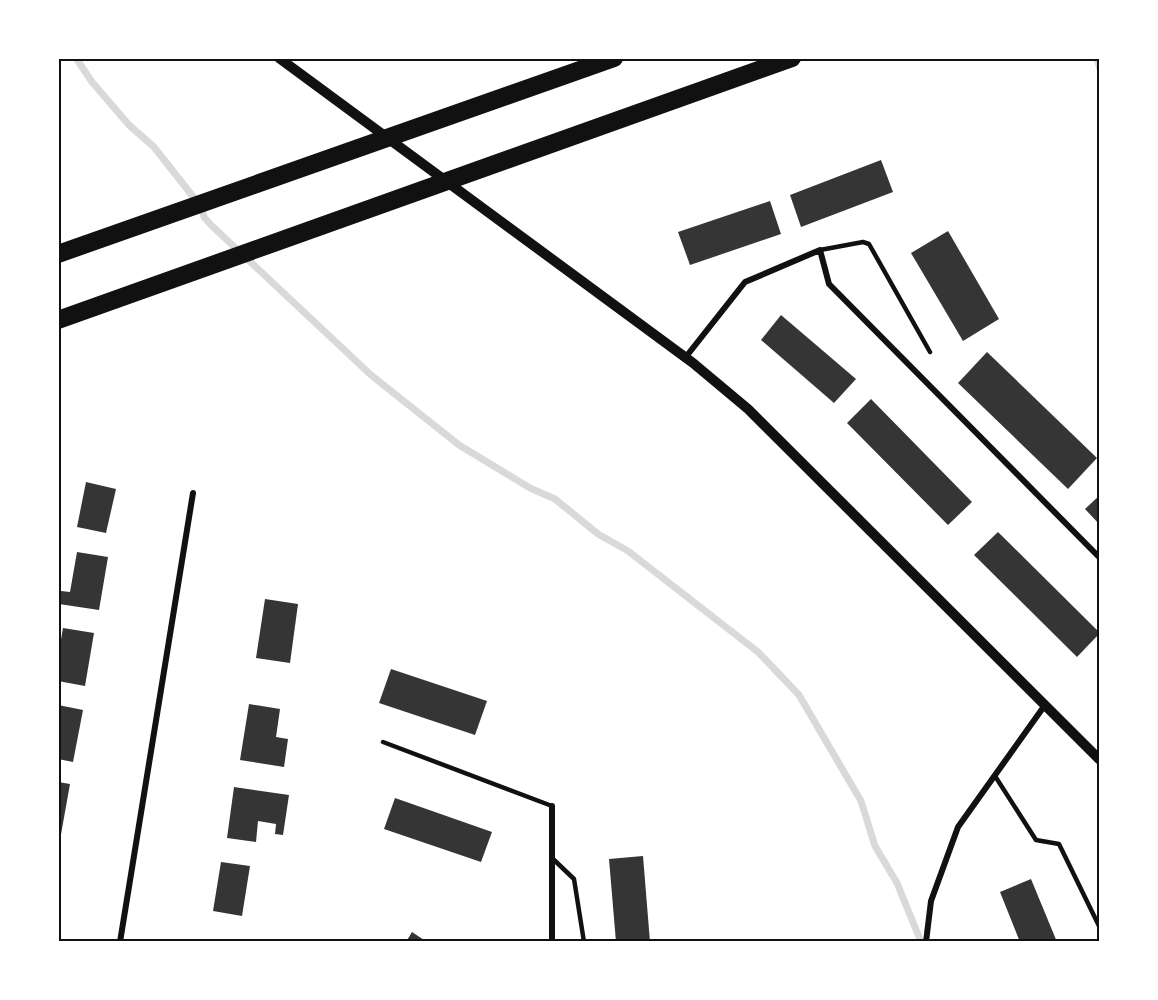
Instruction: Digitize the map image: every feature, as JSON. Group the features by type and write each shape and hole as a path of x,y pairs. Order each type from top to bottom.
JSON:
{"highway":[{"path":"58,254 614,58"},
{"path":"58,320 792,58"}],"street":[{"path":"279,58 685,358 748,409 1100,760"},
{"path":"685,358 745,282 820,250 829,284 1100,558"},
{"path":"120,942 193,493"},
{"path":"926,942 931,901 958,827 1045,705"},
{"path":"552,806 552,942"}],"lane":[{"path":"820,250 863,242 869,244 930,352"},
{"path":"383,742 552,806"},
{"path":"995,776 1036,840 1059,844 1100,928"},
{"path":"552,858 574,879 584,942"}],"building":[{"path":"881,160 893,192 801,227 790,195"},
{"path":"770,201 781,234 690,265 678,232"},
{"path":"948,231 999,319 963,341 911,253"},
{"path":"781,315 856,379 834,403 761,340"},
{"path":"987,352 1097,458 1068,489 958,383"},
{"path":"871,399 972,502 948,525 847,423"},
{"path":"86,482 116,489 106,533 77,527"},
{"path":"1100,495 1100,525 1085,509"},
{"path":"998,532 1100,633 1077,657 974,555"},
{"path":"77,552 108,557 99,610 59,604 61,591 70,592"},
{"path":"265,599 298,604 290,663 256,658"},
{"path":"63,628 94,633 85,686 58,681 58,657"},
{"path":"391,669 487,701 475,735 379,703"},
{"path":"249,704 280,709 276,737 288,739 284,767 240,760"},
{"path":"58,705 83,710 73,762 58,759"},
{"path":"58,782 70,784 60,840 58,840"},
{"path":"234,787 289,795 283,835 275,834 276,824 258,821 256,842 227,838"},
{"path":"395,798 492,832 481,862 384,829"},
{"path":"643,856 650,942 616,942 609,859"},
{"path":"221,862 250,866 242,916 213,911"},
{"path":"1031,879 1057,942 1020,942 1000,892"},
{"path":"412,932 427,942 406,942"}],"waterway":[{"path":"76,58 92,82 129,125 154,147 202,208 204,217 211,225 371,375 459,445 530,488 555,499 598,534 628,551 758,652 799,695 861,801 875,846 897,883 921,942"},
{"path":"1097,58 1100,69"}]}
